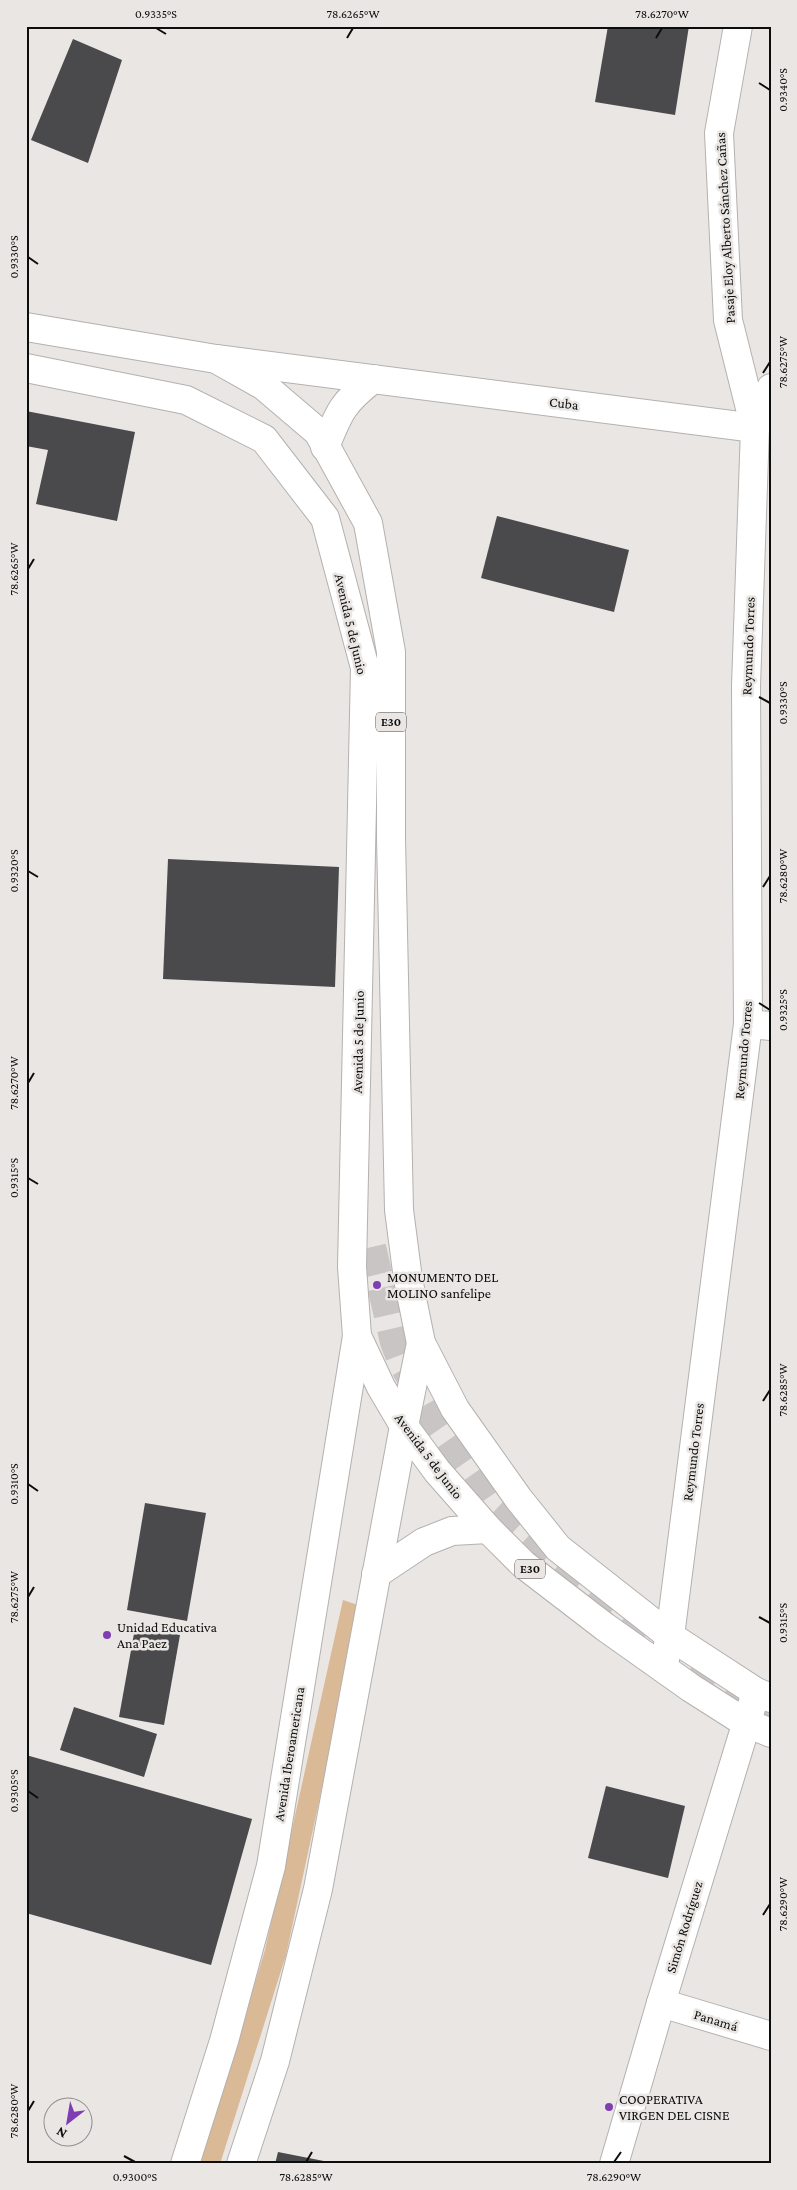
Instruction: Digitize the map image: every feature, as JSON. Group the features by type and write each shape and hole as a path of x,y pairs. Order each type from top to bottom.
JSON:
{"street":[{"name":"Pasaje Eloy Alberto Sánchez Cañas","path":"738,26 719,133 728,320 755,428"},
{"name":"Avenida 5 de Junio","path":"26,327 216,360 264,386 318,432 368,523 391,652 390,838 399,1210 408,1279 421,1343 455,1410 518,1498 558,1548 670,1636 763,1695"},
{"name":"Cuba","path":"216,360 755,428"},
{"name":"Avenida 5 de Junio","path":"26,368 186,400 264,439 325,518 365,668 352,1267 358,1336 404,1426 438,1471 488,1529 523,1564 605,1628 663,1668 758,1728"},
{"path":"326,447 338,415 346,402 373,379"},
{"path":"755,428 771,388"},
{"name":"Reymundo Torres","path":"663,1668 670,1636 759,1025 746,686 755,428"},
{"path":"362,840 390,838"},
{"path":"360,930 373,979 369,1173 372,1247"},
{"name":"Avenida Iberoamericana","path":"185,2164 224,2041 271,1866 358,1336"},
{"path":"241,2164 275,2061 318,1889 421,1343"},
{"path":"376,1574 431,1539 452,1531 488,1529"},
{"name":"Simón Rodríguez","path":"614,2164 660,2003 758,1728 763,1695"},
{"name":"Panamá","path":"660,2003 771,2036"}],"shaded area":[{"path":"343,1600 361,1606 286,1955 220,2164 200,2164 265,1950"}],"building":[{"path":"608,26 689,26 675,115 595,102"},
{"path":"73,39 122,60 88,163 31,140"},
{"path":"26,411 135,432 117,521 36,504 48,450 26,446"},
{"path":"497,516 629,550 614,612 481,578"},
{"path":"168,859 339,867 335,987 163,979"},
{"path":"145,1503 206,1513 187,1621 127,1610"},
{"path":"135,1628 180,1635 164,1725 119,1717"},
{"path":"74,1707 157,1734 144,1777 60,1750"},
{"path":"26,1755 252,1819 211,1965 26,1913"},
{"path":"606,1786 685,1806 668,1878 588,1858"},
{"path":"278,2152 334,2163 334,2164 275,2164"}],"tunnel":[{"path":"372,1247 394,1342 402,1363 434,1420 493,1505 559,1567 647,1641 724,1692 771,1714"}],"place":[{"name":"MONUMENTO DEL MOLINO sanfelipe","path":"377,1285"},
{"name":"Unidad Educativa Ana Paez","path":"107,1635"},
{"name":"COOPERATIVA VIRGEN DEL CISNE","path":"609,2107"}]}
